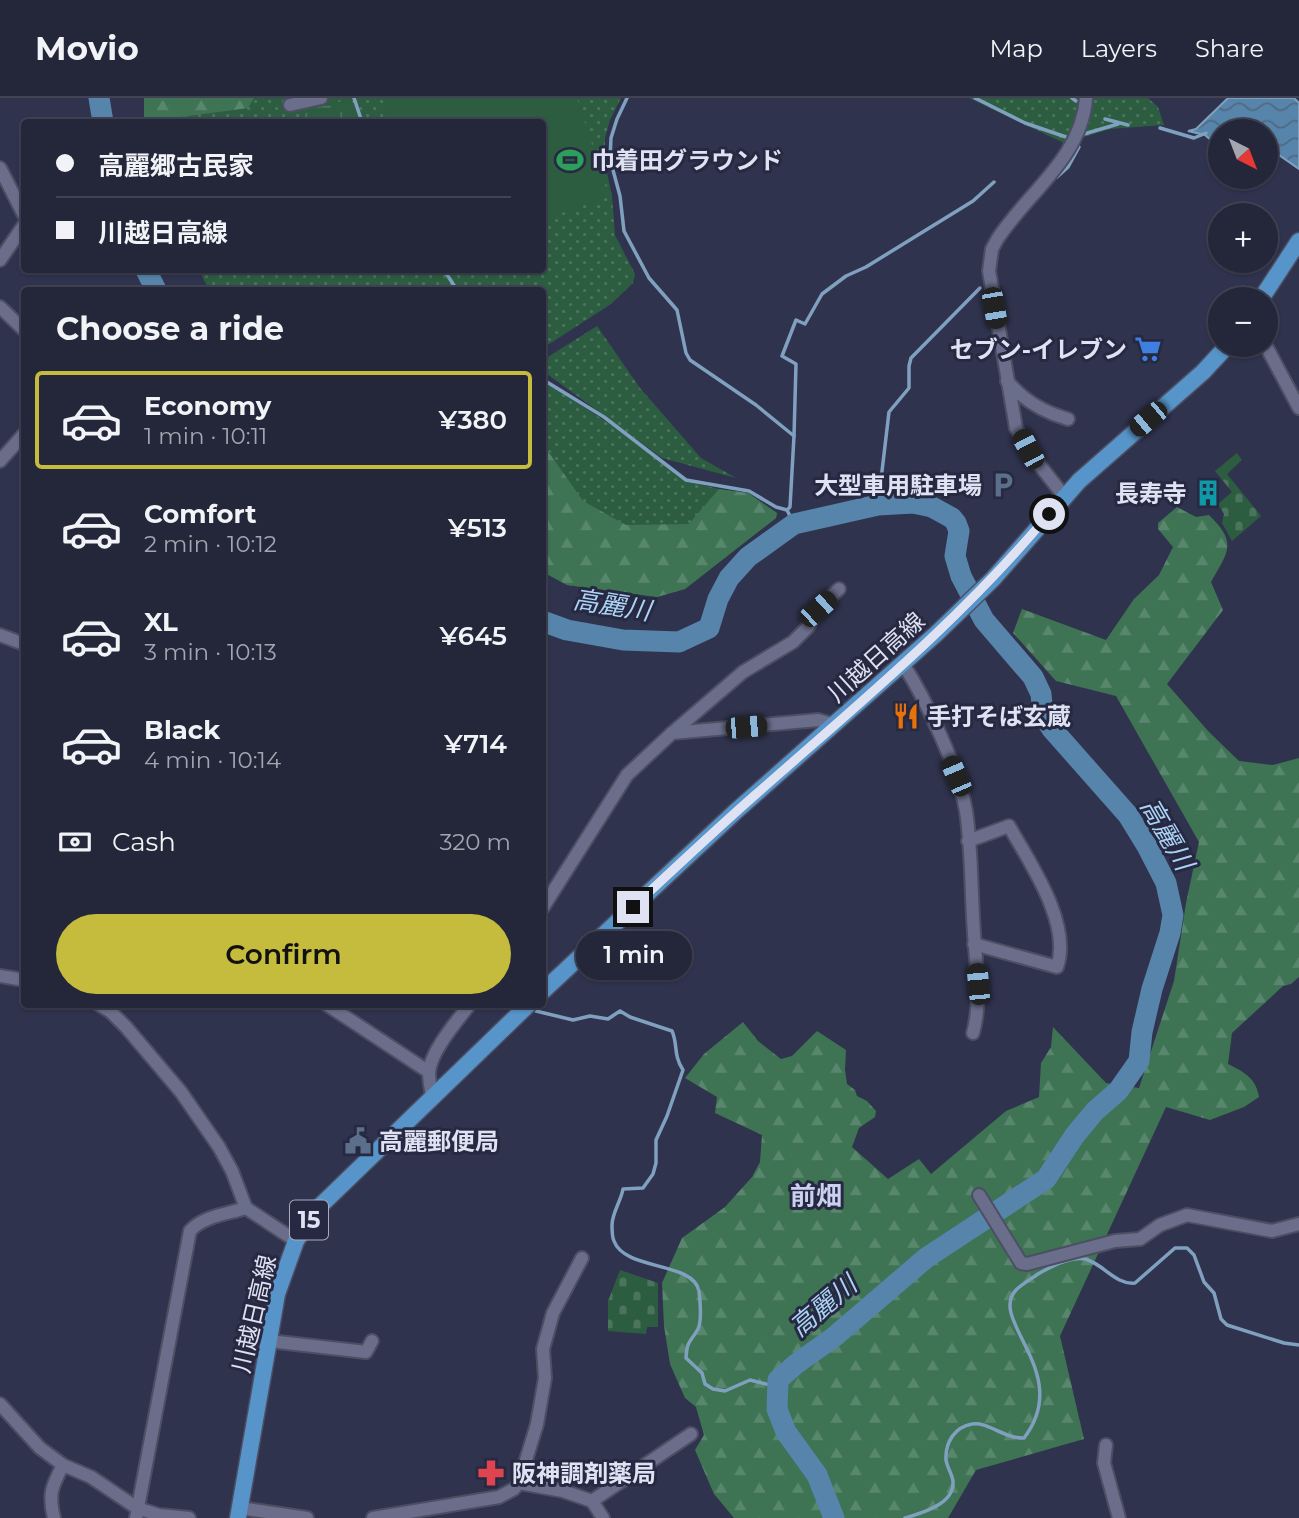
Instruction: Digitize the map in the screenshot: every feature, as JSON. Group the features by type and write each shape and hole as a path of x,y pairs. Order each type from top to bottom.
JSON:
{"main road":[{"path":"1271,287 1293,259 1299,242"},
{"name":"川越日高線","path":"546,988 735,812 936,634 993,579 1064,496 1126,437 1203,373 1217,357"},
{"name":"川越日高線","path":"239,1513 277,1294 296,1241 316,1210 525,1008"}],"street":[{"path":"290,105 321,98"},
{"path":"1064,496 1034,458 1016,428 989,284 989,265 992,249 1009,222 1075,141 1085,116 1086,98"},
{"path":"0,169 21,209"},
{"path":"0,260 21,229"},
{"path":"0,307 21,327"},
{"path":"1272,357 1299,408"},
{"path":"1006,381 1041,409 1068,419"},
{"path":"0,461 21,438"},
{"path":"546,903 627,775 743,672 793,642 808,627 818,609 839,589"},
{"path":"0,635 21,643"},
{"path":"903,664 919,692 956,776 966,812 978,1014 973,1033"},
{"path":"673,733 818,720 835,725"},
{"path":"968,841 1009,826 1051,900 1061,955 1057,967 974,944"},
{"path":"0,976 21,980"},
{"path":"104,1008 126,1027 181,1092 219,1147 232,1171 246,1209 296,1241"},
{"path":"332,1008 429,1072"},
{"path":"432,1096 429,1072 432,1060 467,1008"},
{"path":"979,1195 1021,1263 1027,1264 1115,1241 1140,1239 1160,1225 1187,1215 1272,1231 1299,1224"},
{"path":"137,1513 190,1231 205,1219 246,1209"},
{"path":"373,1518 499,1496 514,1489 519,1483 537,1424 545,1378 543,1349 554,1313 582,1258"},
{"path":"269,1341 366,1352 372,1341"},
{"path":"0,1404 40,1448 63,1465 91,1477 137,1513 188,1518"},
{"path":"592,1501 691,1434"},
{"path":"1105,1446 1104,1463 1119,1518"},
{"path":"54,1518 51,1487 63,1465"},
{"path":"519,1483 563,1491 592,1501 603,1518"},
{"path":"239,1513 307,1518"}],"green space":[{"path":"144,98 621,98 605,138 605,163 612,196 615,235 635,274 633,283 611,304 546,346 546,287 208,287 200,273 546,273 546,119 144,119"},
{"path":"144,98 254,98 248,108 166,119 144,119"},
{"name":"巾着田グラウンド","path":"383,98 577,98 609,197 546,218 546,119 391,119"},
{"path":"969,98 1148,98 1158,107 1164,125 1110,129 1064,143"},
{"path":"349,99 357,119 305,119 305,114 310,110"},
{"path":"597,326 640,388 701,458 736,478 662,458 546,373 546,358"},
{"path":"546,383 610,424 686,481 748,493 777,513 776,518 685,589 657,597 567,585 546,574"},
{"path":"546,451 583,501 626,525 689,524 719,489 748,493 777,513 776,518 685,589 657,597 567,585 546,574"},
{"path":"1237,453 1242,460 1227,474 1261,516 1232,541 1222,523 1224,514 1218,504 1232,492 1215,471"},
{"path":"1177,507 1196,517 1209,515 1224,533 1227,548 1211,582 1223,610 1167,684 1209,732 1239,761 1273,765 1299,758 1299,977 1291,984 1283,986 1232,1033 1228,1064 1252,1080 1259,1097 1244,1107 1210,1120 1166,1107 1060,1336 1084,1439 976,1470 948,1518 734,1518 714,1494 695,1450 704,1435 696,1407 685,1398 670,1364 664,1326 662,1283 682,1238 725,1207 752,1177 760,1162 762,1135 715,1113 717,1097 685,1078 704,1054 743,1022 758,1041 781,1059 792,1056 817,1031 846,1050 847,1084 876,1111 875,1117 859,1128 852,1147 888,1179 919,1159 931,1174 1006,1111 1039,1097 1041,1063 1051,1047 1053,1027 1106,1083 1139,1088 1174,981 1199,842 1116,696 1056,681 1013,633 1022,609 1106,640 1134,599 1159,575 1173,547 1158,529 1158,523"},
{"path":"620,1270 658,1283 658,1327 647,1327 646,1334 608,1331 608,1301"}],"water":[{"path":"1228,98 1294,98 1299,103 1299,169 1278,154 1278,119 1208,119 1208,138 1188,131 1196,129"}],"waterway":[{"name":"高麗川","path":"99,98 102,119"},
{"path":"354,98 361,119"},
{"path":"627,98 611,138 610,159 620,196 624,231 649,278 677,310 686,353 690,360 756,405 794,436 790,507 787,510"},
{"path":"975,98 1025,123 1066,137"},
{"path":"1072,98 1076,101"},
{"path":"1105,119 1128,125"},
{"path":"1084,134 1118,124"},
{"path":"1160,128 1194,138 1206,133"},
{"path":"1057,177 1068,167 1079,147"},
{"path":"794,436 796,364 782,356 796,320 805,324 822,294 846,276 866,267 973,201 994,182"},
{"name":"高麗川","path":"148,273 154,287"},
{"path":"446,273 455,287"},
{"path":"878,505 889,412 909,388 911,358 980,288"},
{"path":"546,381 604,417 686,480 749,491 776,507 787,510 794,524"},
{"name":"高麗川","path":"546,622 567,630 623,640 679,642 709,628 718,599 729,578 748,557 794,524 878,505 913,503 932,507 956,523 959,531 955,556 961,576 984,620 1033,677 1041,694 1043,715 1052,729 1128,815 1166,883 1173,915 1170,933 1152,989 1142,1032 1139,1061 1118,1091 1095,1111 1075,1135 1046,1179 926,1258 834,1337 778,1380 777,1409 786,1432 817,1475 834,1518"},
{"path":"536,1011 573,1020 590,1016 608,1019 620,1011 672,1031 683,1070 656,1140 653,1174 643,1188 623,1189 612,1220 613,1239 621,1251 631,1257 672,1270 694,1281 699,1291 700,1321 688,1345 686,1358 702,1373 705,1384 725,1391 750,1380 778,1387"},
{"path":"905,1518 936,1506 949,1496 953,1481 947,1463 947,1447 952,1436 961,1428 978,1424 1010,1436 1024,1438 1037,1414 1040,1392 1036,1371 1012,1317 1010,1302 1018,1288 1055,1265 1069,1260 1088,1260 1122,1281 1135,1283 1175,1248 1187,1248 1194,1255 1204,1282 1214,1293 1221,1319 1227,1325 1299,1345"}],"place":[{"name":"巾着田グラウンド","path":"570,160"},
{"name":"セブン-イレブン","path":"1148,349"},
{"name":"大型車用駐車場","path":"1003,485"},
{"name":"長寿寺","path":"1208,493"},
{"name":"手打そば玄蔵","path":"906,716"},
{"name":"高麗郵便局","path":"358,1141"},
{"name":"阪神調剤薬局","path":"491,1473"}],"district":[{"name":"前畑","path":"816,1196"}],"route":[{"path":"633,907 735,812 936,634 993,579 1049,514"}]}
